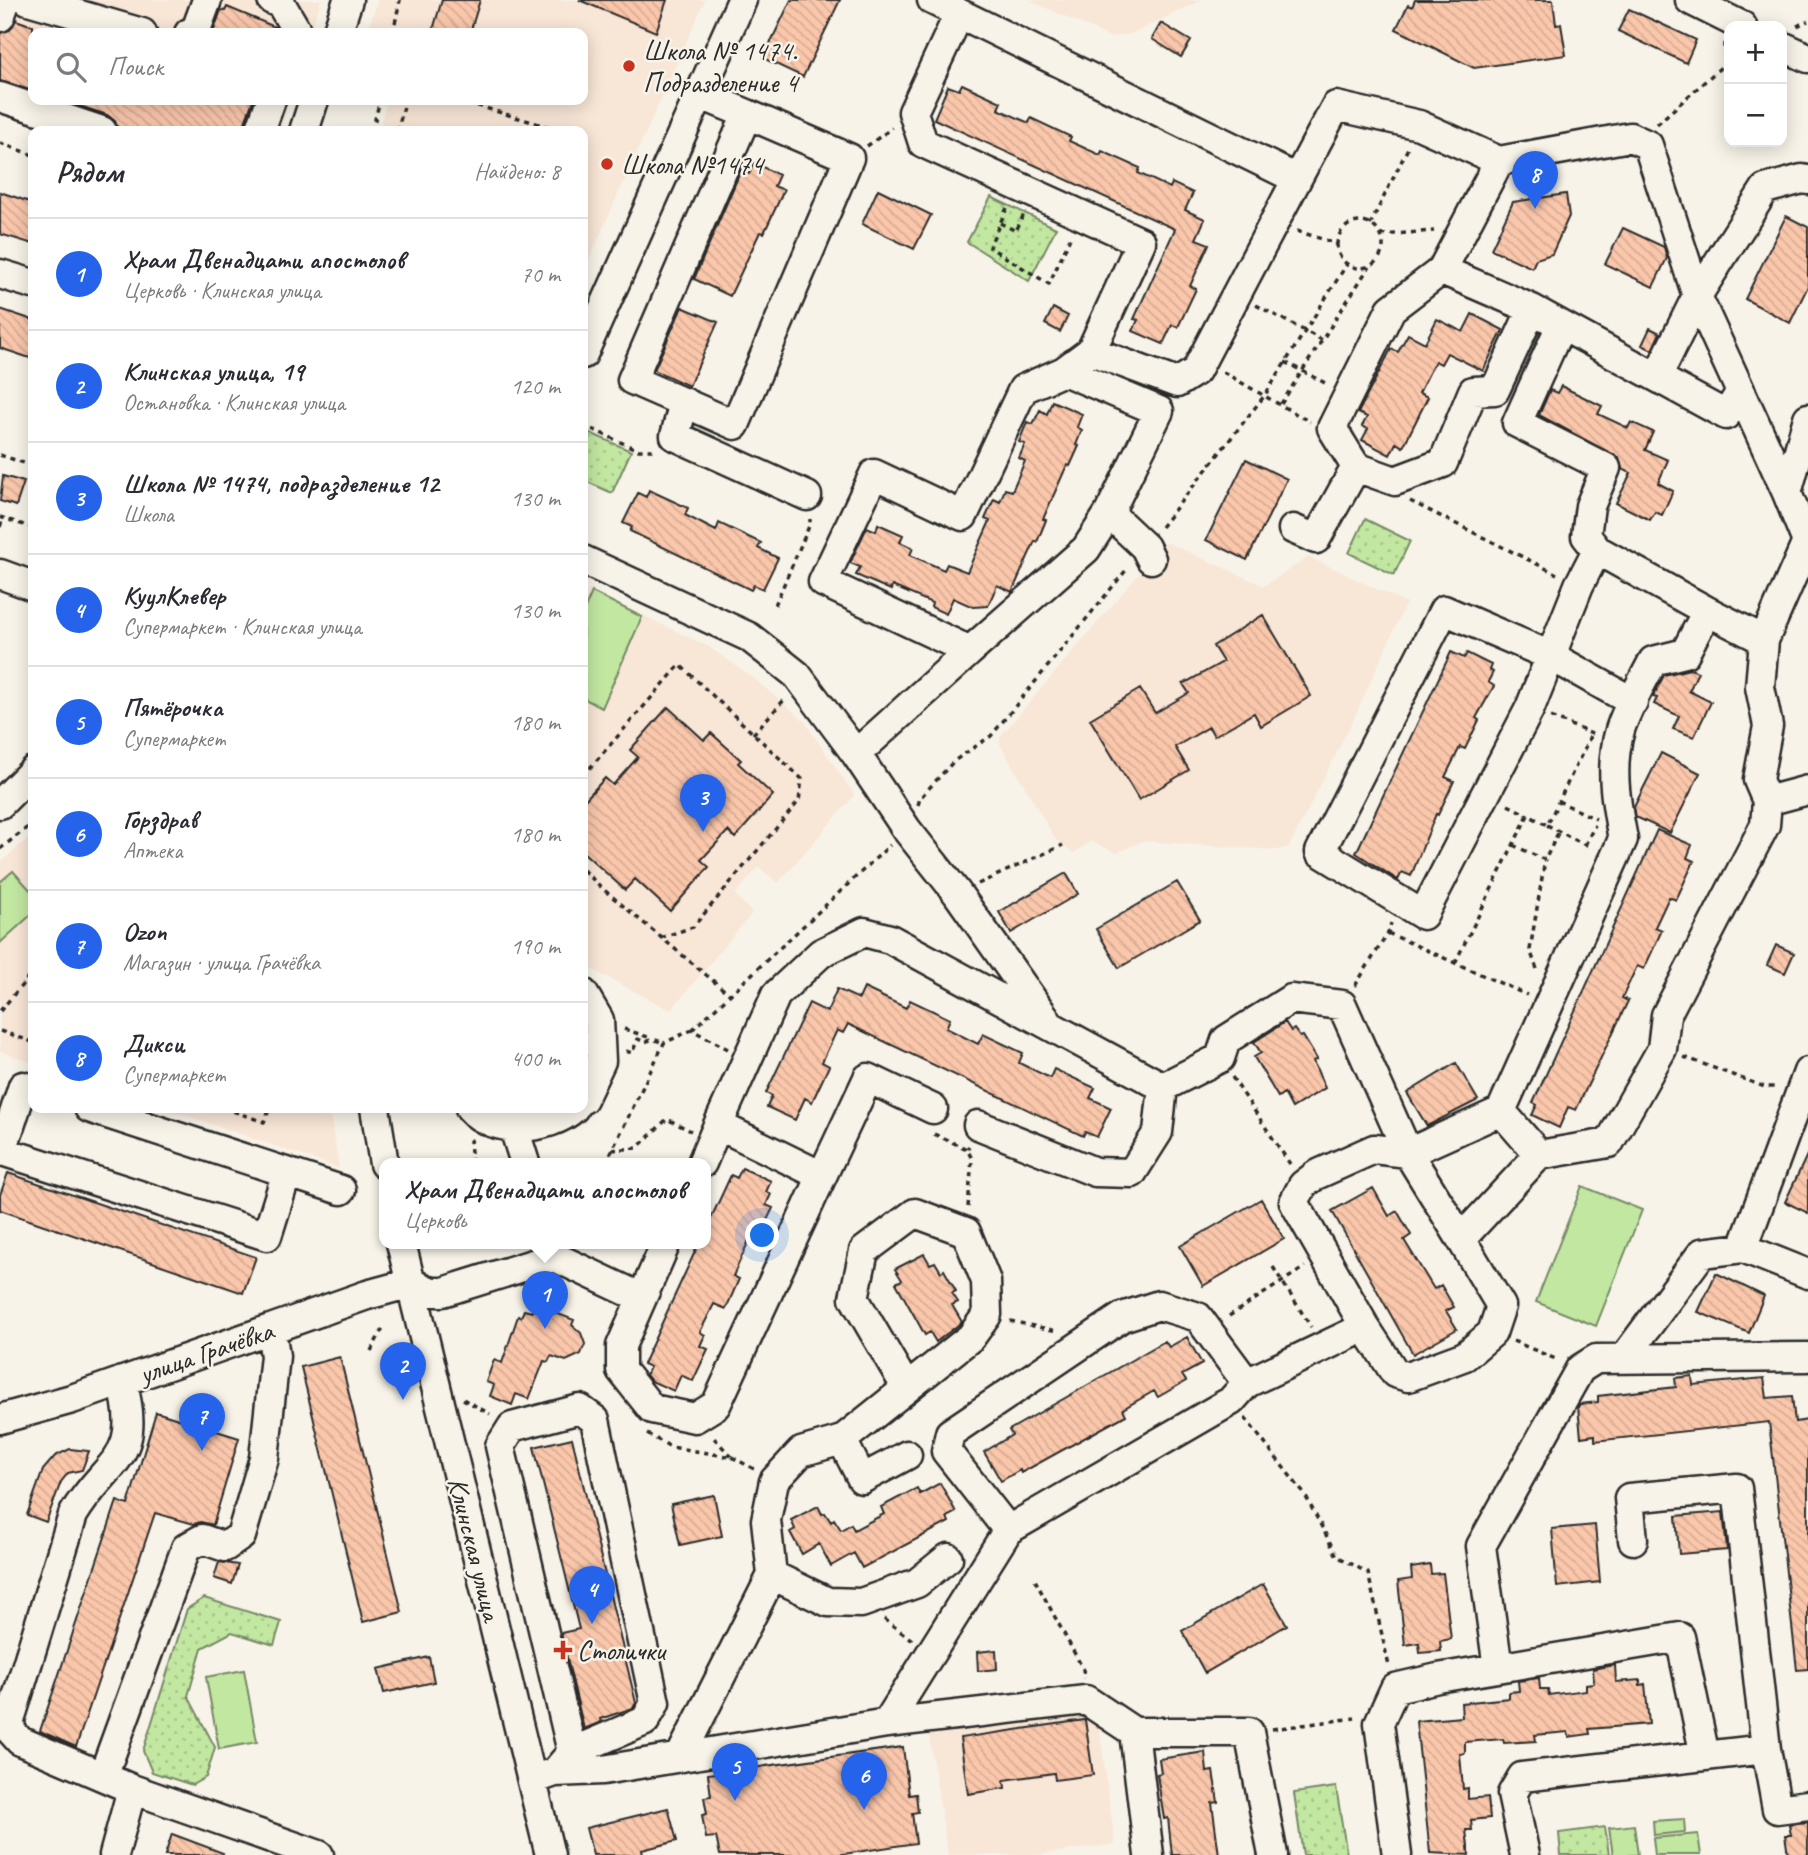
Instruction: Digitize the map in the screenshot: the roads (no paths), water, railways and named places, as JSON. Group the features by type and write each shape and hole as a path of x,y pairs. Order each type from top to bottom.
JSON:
{"street":[{"path":"0,17 6,0"},
{"path":"28,0 125,28"},
{"path":"197,28 207,0"},
{"path":"272,0 281,4 296,28"},
{"path":"339,28 348,0"},
{"path":"588,343 742,0"},
{"path":"932,0 1297,179"},
{"path":"1690,0 1732,21"},
{"path":"960,14 913,112 923,143 1030,201 1141,242 1091,351 1064,371 1023,389 963,516 874,474 823,582 970,652"},
{"path":"1787,48 1808,58"},
{"path":"699,94 747,114 849,159 735,425 632,380 747,114"},
{"path":"0,96 87,126"},
{"path":"262,126 269,105"},
{"path":"306,126 312,105"},
{"path":"1091,351 1177,383 1195,371 1336,106 1419,125 1499,161 1630,137 1648,145 1686,291 1740,393 1807,542 1765,640 1760,687 1768,726 1758,780 1767,801 1765,825 1666,1015 1662,1049 1609,1143 1539,1155 1461,1239"},
{"path":"1499,161 1442,270 1391,309 1332,428 1356,467 1395,481 1443,464 1473,391 1495,390 1532,309"},
{"path":"1657,377 1686,291 1765,189 1802,179 1808,180"},
{"path":"1442,270 1532,309 1726,415 1740,393"},
{"path":"0,274 28,282"},
{"path":"1561,325 1517,423 1606,468 1590,506 1587,536 1597,550 1765,640"},
{"path":"856,754 1086,549 1110,513 1159,411 1064,371"},
{"path":"684,402 675,436 807,496"},
{"path":"1787,494 1808,418"},
{"path":"1293,529 1316,539 1356,467"},
{"path":"1110,513 1148,553"},
{"path":"1597,550 1579,586 1551,656 1530,708 1423,915 1320,852 1444,610 1551,656 1623,696"},
{"path":"588,563 749,637 797,675 1050,1024"},
{"path":"0,574 28,584"},
{"path":"1163,1087 1220,1058 1226,1040 1291,999 1342,1005 1408,1153 1502,1306 1492,1333 1465,1356 1408,1377 1395,1373 1365,1327 1294,1202 1303,1185 1316,1175 1374,1149 1408,1153 1501,1111 1623,839 1615,797 1615,754 1623,696 1653,661 1685,653 1707,611"},
{"path":"0,804 28,776"},
{"path":"1767,801 1808,790"},
{"path":"822,1176 710,1143 776,995 821,953 864,932 890,939 1163,1087"},
{"path":"588,1001 599,1020 601,1061 588,1088"},
{"path":"663,1249 621,1346 621,1370 652,1409 695,1418 716,1405 867,1078 933,1109"},
{"path":"1743,1248 1805,1079"},
{"path":"19,1085 2,1151 267,1236 287,1172"},
{"path":"973,1137 1095,1172 1132,1173 1158,1132 1163,1087"},
{"path":"1501,1111 1539,1155"},
{"path":"104,1113 341,1190"},
{"path":"376,1113 383,1158"},
{"path":"475,1113 514,1128 547,1124 566,1113"},
{"path":"514,1128 523,1158"},
{"path":"680,1757 772,1575 766,1520 774,1481 801,1452 842,1440 971,1337 987,1315 986,1281 966,1232 915,1213 864,1251 855,1298 906,1387"},
{"path":"1624,1358 1702,1253 1743,1248 1808,1274"},
{"name":"Клинская улица","path":"402,1249 553,1768 550,1855"},
{"path":"411,1283 432,1292 443,1292 552,1250 642,1298"},
{"name":"улица Грачёвка","path":"0,1419 72,1399 367,1295 411,1283"},
{"path":"1008,1530 946,1451 950,1433 1122,1317 1159,1305 1198,1317 1209,1330 1239,1392"},
{"path":"887,1723 1008,1530 1239,1392 1365,1327"},
{"path":"103,1776 186,1548 202,1539 225,1547 242,1536 264,1458 275,1356 271,1330"},
{"path":"1498,1668 1481,1546 1580,1368 1596,1359 1808,1357"},
{"path":"122,1381 129,1407 130,1427 126,1444 117,1461 73,1515 10,1720 11,1731 20,1741 132,1789 319,1855"},
{"path":"580,1409 595,1420 655,1703 645,1721 553,1768 500,1446 512,1426 580,1409"},
{"path":"842,1440 862,1479 906,1455"},
{"path":"1633,1540 1629,1498 1737,1488 1766,1749 1777,1809 1808,1805"},
{"path":"772,1575 828,1602 862,1603 917,1583 948,1558"},
{"path":"1397,1855 1379,1723 1395,1688 1681,1637 1705,1756"},
{"path":"553,1768 603,1770 887,1723 1086,1700 1134,1732 1249,1732 1273,1855"},
{"path":"1134,1732 1149,1855"},
{"path":"1525,1855 1512,1794 1522,1777 1766,1749"},
{"path":"114,1855 132,1789"}],"place":[{"name":"Школа № 1474. Подразделение 4","path":"629,66"},
{"name":"Школа №1474","path":"607,164"},
{"name":"Дикси","path":"1535,209"},
{"name":"Школа № 1474, подразделение 12","path":"703,832"},
{"name":"Храм Двенадцати апостолов","path":"545,1329"},
{"name":"Клинская улица, 19","path":"403,1400"},
{"name":"Ozon","path":"202,1451"},
{"name":"КуулКлевер","path":"592,1624"},
{"name":"Столички","path":"563,1650"},
{"name":"Пятёрочка","path":"735,1801"},
{"name":"Горздрав","path":"864,1810"}]}
